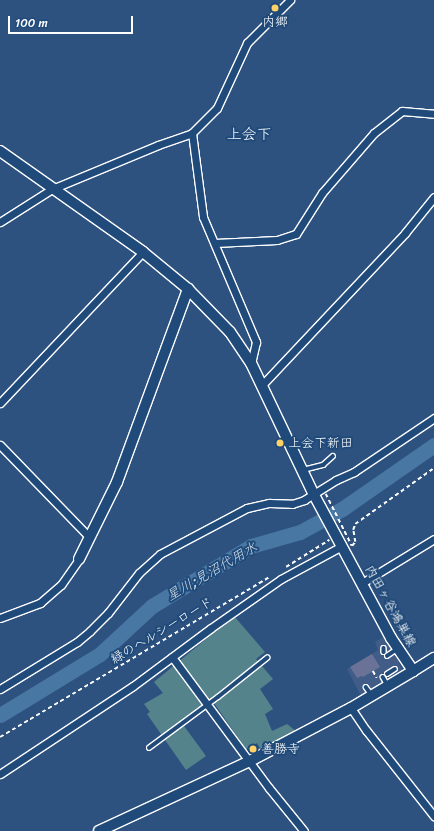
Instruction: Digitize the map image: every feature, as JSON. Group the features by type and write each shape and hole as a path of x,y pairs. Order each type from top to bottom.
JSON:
{"main road":[{"name":"内田ヶ谷鴻巣線","path":"0,151 143,252 188,289 230,332 251,363 333,535 342,546 398,649 413,671"},
{"path":"79,559 117,482 188,289"},
{"path":"99,831 250,761 351,708 369,691 388,686 434,658"}],"street":[{"path":"0,222 52,189 158,145 192,133 217,108 247,43 286,1"},
{"path":"216,243 277,240 296,234 322,193 374,133 402,111 434,114"},
{"path":"192,133 203,217 216,243 256,342 251,363"},
{"path":"262,385 405,233 434,197"},
{"path":"0,403 143,252"},
{"path":"0,688 77,642 90,632 108,613 139,573 160,554 247,508 269,503 298,503 336,480 354,472 434,418"},
{"path":"0,445 89,537"},
{"path":"362,583 434,539"},
{"path":"0,774 133,686 211,628 281,579 342,546"},
{"path":"0,618 40,602 61,585 79,559"},
{"path":"172,657 304,831"},
{"path":"351,708 366,730 434,816"}],"lane":[{"path":"302,470 323,465 332,456"},
{"path":"384,648 386,654 398,649"},
{"path":"149,748 208,705 266,658"},
{"path":"388,686 385,675 395,669"}],"path":[{"path":"326,495 352,546 355,542 353,530 355,524 434,468"},
{"path":"286,567 333,535"},
{"name":"緑のヘルシーロード","path":"0,737 273,575"}],"shaded area":[{"path":"385,636 403,671 361,696 347,669 378,650 375,642"}],"green space":[{"path":"234,616 265,652 256,659 273,679 260,689 273,709 265,714 272,731 287,724 297,732 261,750 257,743 246,749 214,703 184,726 206,756 186,770 147,714 150,712 144,704 163,693 154,682"}],"building":[{"path":"372,654 380,667 363,677 357,678 350,667"}],"waterway":[{"name":"星川;見沼代用水","path":"0,715 100,654 152,606 251,546 300,532 342,509 434,445"}],"place":[{"name":"内郷","path":"275,8"},
{"name":"上会下新田","path":"280,443"},
{"name":"善勝寺","path":"253,749"}],"district":[{"name":"上会下","path":"249,135"}]}
